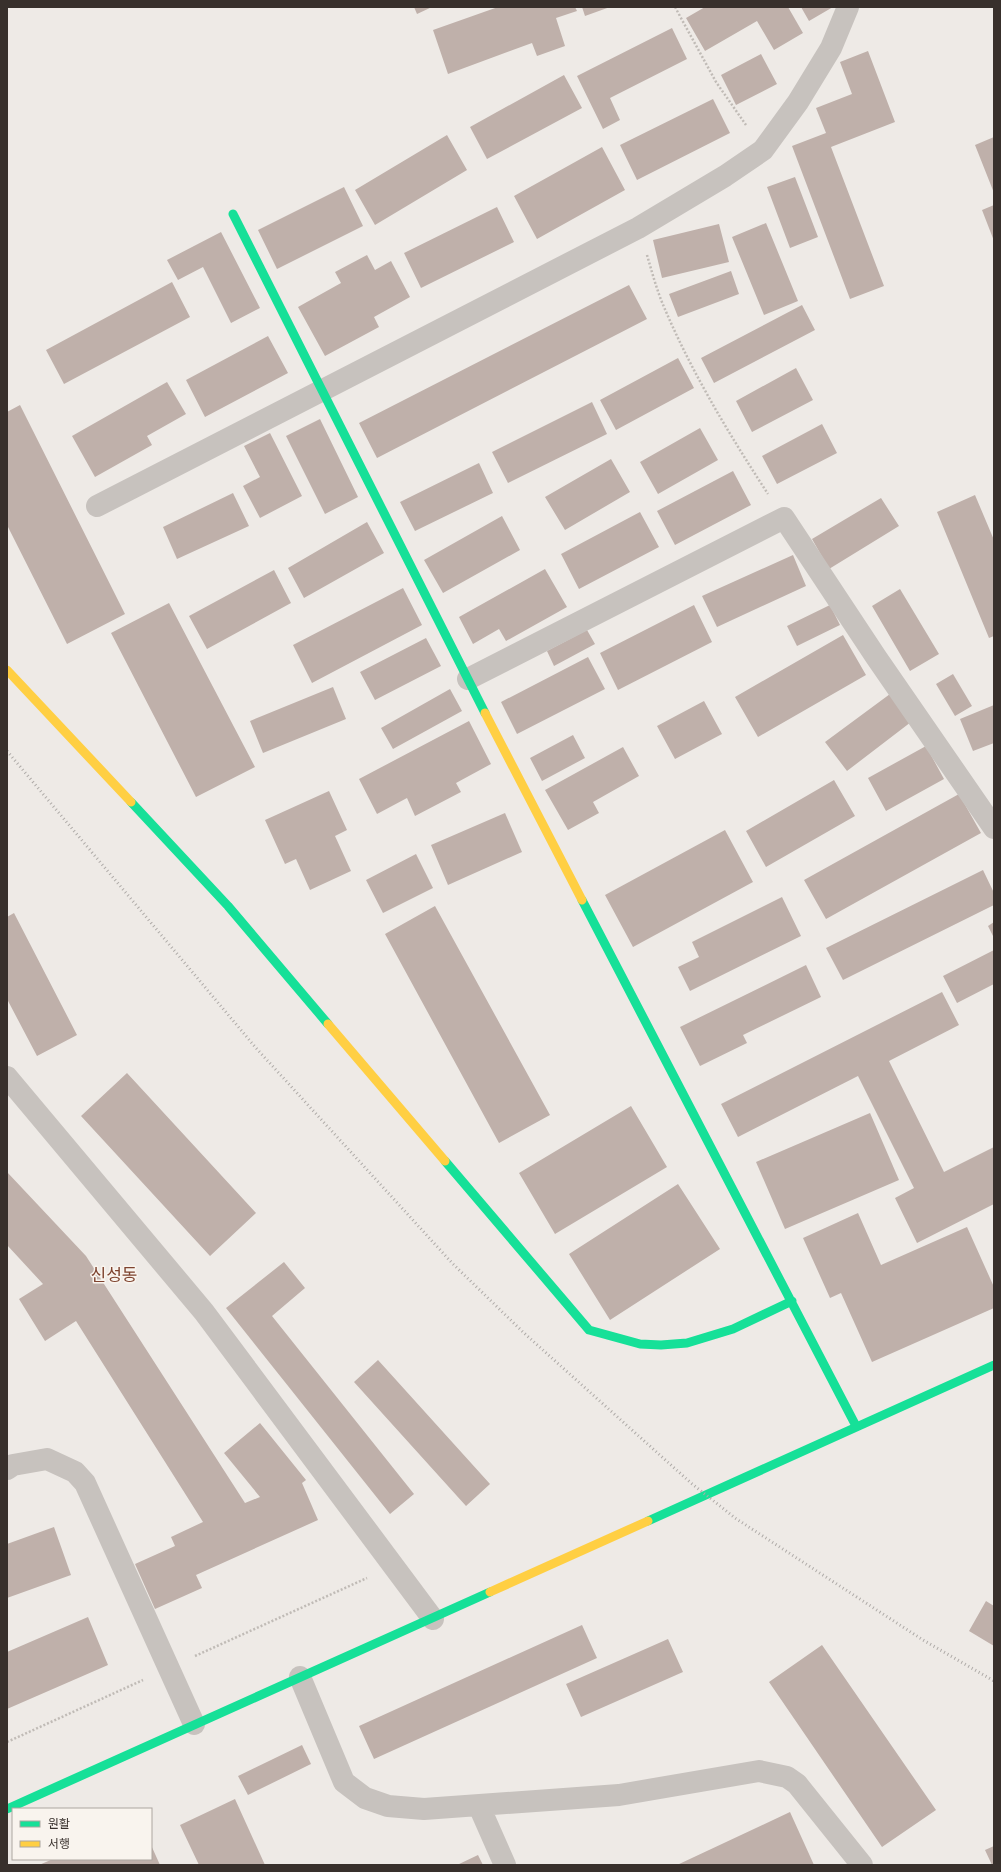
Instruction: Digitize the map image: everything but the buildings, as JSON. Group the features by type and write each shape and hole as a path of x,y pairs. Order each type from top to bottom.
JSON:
{"street":[{"path":"97,506 320,390 638,228 725,176 763,150 798,102 831,48 848,7"},
{"path":"233,214 320,390 468,679 856,1426"},
{"path":"468,679 784,518 876,657 994,828"},
{"path":"7,670 228,906 589,1330 617,1340 670,1346 692,1342 743,1327 792,1301"},
{"path":"7,1077 204,1312 433,1619"},
{"path":"7,1809 194,1724 433,1619 856,1426 994,1365"},
{"path":"7,1469 13,1465 47,1459 75,1472 85,1483 194,1724"},
{"path":"300,1677 344,1782 365,1798 388,1806 424,1809 619,1795 759,1771 787,1777 797,1784 862,1865"},
{"path":"479,1806 505,1865"}],"path":[{"path":"676,7 716,82 763,150"},
{"path":"638,228 663,306 691,367 730,435 784,518"},
{"path":"7,1742 394,1566"}],"railway":[{"path":"7,751 256,1048 453,1264 524,1333 691,1483 735,1518 923,1640 994,1681"}],"traffic: fast":[{"path":"233,214 485,713"},
{"path":"131,802 228,906 328,1024"},
{"path":"582,900 856,1426"},
{"path":"445,1161 589,1330 640,1344 661,1345 687,1343 733,1329 792,1301"},
{"path":"648,1521 994,1365"},
{"path":"7,1809 490,1592"}],"traffic: slow":[{"path":"7,670 131,802"},
{"path":"485,713 582,900"},
{"path":"328,1024 445,1161"},
{"path":"490,1592 648,1521"}],"district":[{"name":"신성동","path":"114,1275"}]}
